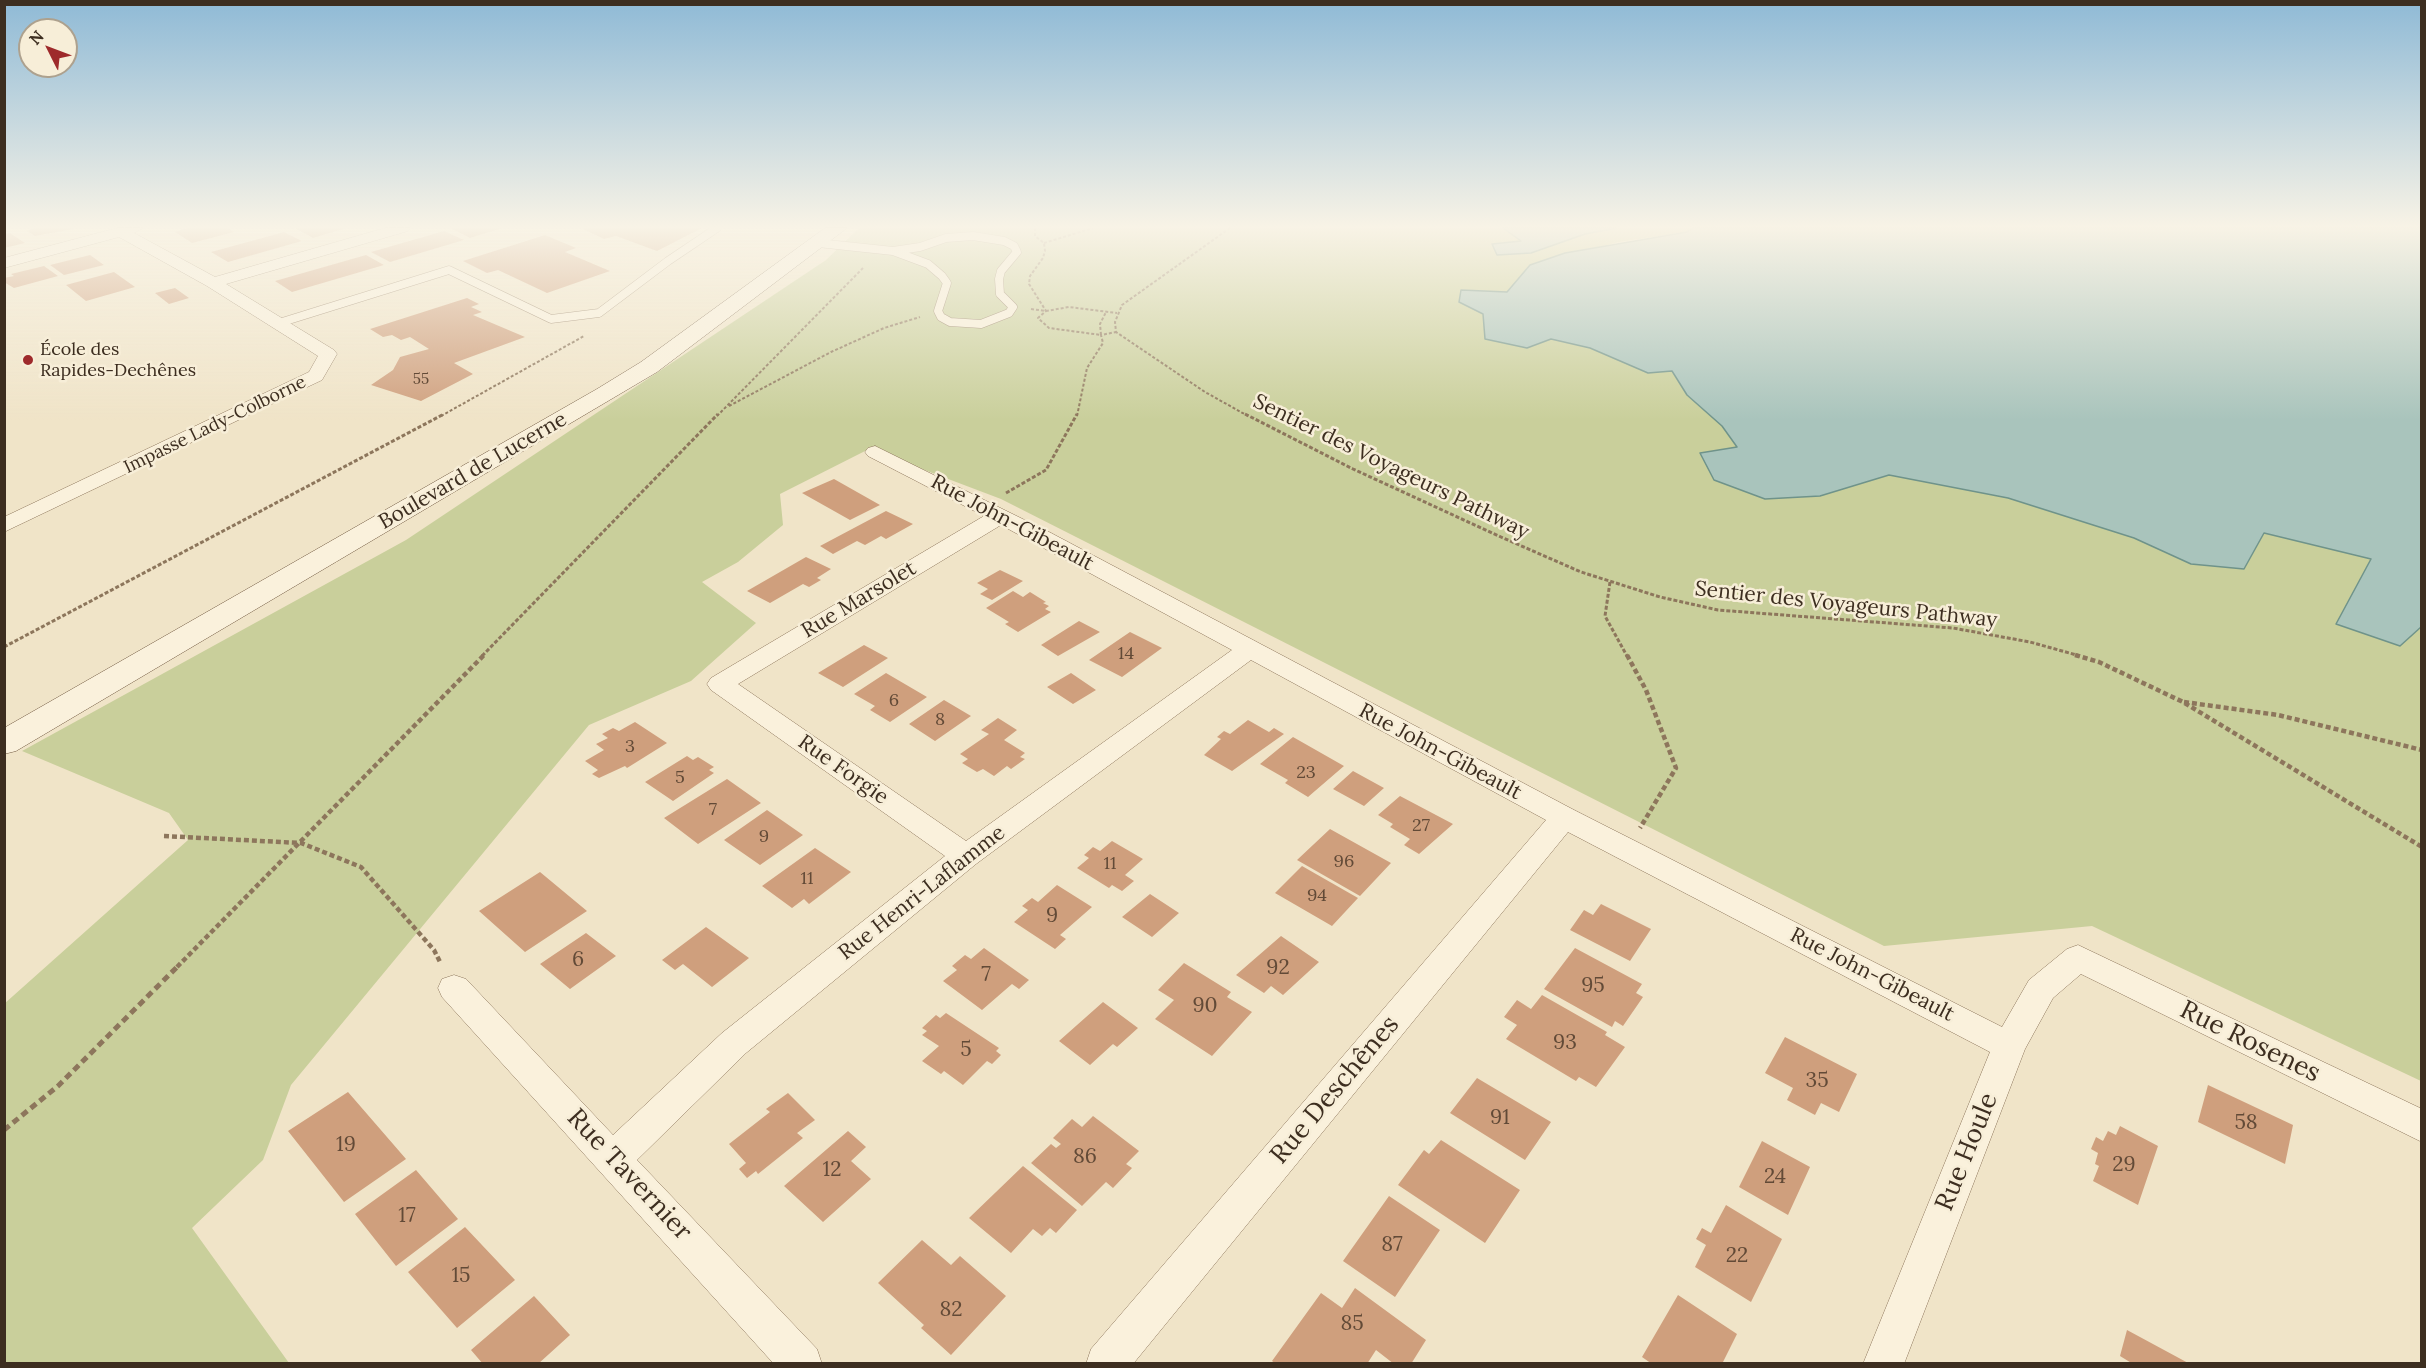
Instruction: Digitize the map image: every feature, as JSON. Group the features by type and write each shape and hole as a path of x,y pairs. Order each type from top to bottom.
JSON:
{"main road":[{"name":"Boulevard de Lucerne","path":"4,741 606,394 649,367 752,292"}],"street":[{"name":"Impasse Lady-Colborne","path":"4,526 316,376 328,354 226,292"},
{"name":"Rue John-Gibeault","path":"875,452 1043,538 1248,650 1564,817 2009,1046"},
{"name":"Rue Marsolet","path":"720,684 999,517"},
{"name":"Rue Henri-Laflamme","path":"614,1158 734,1043 966,856 1248,650"},
{"name":"Rue Forgie","path":"720,684 966,856"},
{"name":"Rue Deschênes","path":"1106,1364 1564,817"},
{"name":"Rue Houle","path":"1882,1364 2009,1046 2041,989 2079,958"},
{"name":"Rue Rosenes","path":"2079,958 2421,1126"},
{"name":"Rue Tavernier","path":"454,988 614,1158 802,1364"}],"lane":[{"path":"279,323 379,292"},
{"path":"494,292 551,319 599,313 627,292"},
{"path":"946,292 938,311 941,317 950,322 981,324 1003,316 1013,308 1000,292"}],"path":[{"path":"4,1130 58,1086 301,843 840,292"},
{"path":"1034,292 1046,310"},
{"path":"1046,310 1038,318 1049,328 1101,334 1116,332 1117,313 1141,292"},
{"path":"1013,308 1046,310 1069,307 1117,313"},
{"path":"727,408 831,352 884,328 938,311"},
{"path":"974,504 1012,491 1046,470 1076,418 1087,368 1103,343 1100,324 1106,312"},
{"name":"Sentier des Voyageurs Pathway","path":"1116,332 1205,392 1353,469 1501,537 1610,582 1660,597 1718,610 1941,627 1993,634 2099,662 2183,702 2421,847"},
{"path":"4,647 514,377 585,336"},
{"path":"1610,582 1605,616 1647,690 1676,768 1627,850"},
{"path":"2183,702 2278,716 2421,750"},
{"path":"164,836 301,843 361,867 434,950 454,988"}],"green space":[{"path":"778,292 1464,292 1483,314 1527,348 1551,339 1590,348 1648,373 1672,371 1687,395 1722,426 1737,447 1820,496 1889,475 2008,498 2134,538 2191,564 2244,569 2264,533 2371,559 2337,624 2400,646 2421,627 2421,1081 2092,926 1884,946 1001,499 869,449 780,494 783,525 738,562 702,582 756,623 691,681 589,725 291,1085 263,1160 192,1228 289,1363 5,1363 4,1004 188,840 169,813 22,751 406,540"}],"water":[{"path":"1461,292 2421,292 2421,627 2400,646 2336,624 2371,559 2264,533 2244,569 2191,564 2134,538 2008,498 1889,475 1820,496 1765,499 1714,480 1700,453 1737,447 1722,426 1687,395 1672,371 1648,373 1590,348 1551,339 1527,348 1485,339 1483,314 1459,302"}],"building":[{"path":"75,292 118,292 86,301"},
{"path":"180,292 189,298 169,304 155,293"},
{"path":"467,298 479,304 471,307 482,312 473,315 525,337 454,363 473,374 421,401 371,385 393,370 400,357 429,349 410,337 401,340 392,335 383,337 370,329"},
{"path":"834,479 880,505 850,520 802,493"},
{"path":"886,511 913,524 886,539 881,536 865,545 857,541 833,554 820,546"},
{"path":"806,557 831,569 817,578 821,580 809,587 803,584 770,603 747,591"},
{"path":"1000,570 1023,581 992,600 980,594 988,589 977,583"},
{"path":"1013,591 1023,597 1030,592 1046,602 1043,603 1049,606 1045,609 1051,612 1018,632 1005,624 1009,622 986,608"},
{"path":"1079,621 1100,632 1058,656 1041,645"},
{"path":"1130,632 1162,648 1122,677 1089,660"},
{"path":"864,645 888,658 843,687 818,673"},
{"path":"886,673 927,697 890,722 870,710 875,706 854,694"},
{"path":"1071,673 1096,690 1073,704 1047,687"},
{"path":"944,700 971,716 935,741 909,724"},
{"path":"998,718 1017,730 1004,740 1025,753 1020,757 1025,759 1011,769 1007,766 994,776 983,769 977,772 962,763 968,759 960,754 989,734 981,730"},
{"path":"1248,720 1269,732 1274,728 1284,734 1232,771 1204,755 1221,739 1217,737 1224,731 1230,734"},
{"path":"635,722 667,743 627,768 625,766 599,778 592,774 598,770 585,761 604,750 596,744 608,738 602,734 613,728 619,731"},
{"path":"1293,737 1344,766 1308,797 1285,783 1288,780 1260,764"},
{"path":"687,756 693,760 698,757 714,767 709,770 714,773 673,801 645,782"},
{"path":"1353,771 1384,788 1364,806 1333,789"},
{"path":"727,779 761,803 698,844 664,818"},
{"path":"1400,796 1453,824 1419,854 1404,845 1410,839 1390,827 1393,824 1378,815"},
{"path":"767,810 803,835 760,865 724,840"},
{"path":"1330,829 1391,863 1360,896 1297,860"},
{"path":"1112,841 1143,859 1125,875 1134,881 1122,891 1112,885 1109,888 1077,868 1089,858 1084,855 1093,847 1100,851"},
{"path":"815,848 851,872 809,904 804,899 792,908 762,886"},
{"path":"1302,866 1358,898 1332,926 1275,893"},
{"path":"540,872 587,911 525,952 479,911"},
{"path":"1057,885 1092,907 1060,935 1066,939 1055,949 1014,922 1028,910 1022,906 1032,898 1038,902"},
{"path":"1150,894 1179,913 1152,937 1122,917"},
{"path":"1601,904 1651,929 1630,961 1570,930 1584,910 1593,915"},
{"path":"706,927 749,958 712,987 683,964 675,970 662,960"},
{"path":"586,933 616,956 570,989 540,964"},
{"path":"1281,936 1319,962 1283,995 1271,986 1264,993 1236,975"},
{"path":"984,948 1029,980 1019,989 1012,984 982,1010 943,981 957,970 952,966 965,955 971,959"},
{"path":"1575,948 1642,984 1636,993 1643,997 1623,1026 1615,1021 1612,1027 1544,989"},
{"path":"1184,963 1231,992 1227,997 1252,1012 1212,1056 1155,1019 1174,1000 1158,990"},
{"path":"1542,995 1607,1032 1605,1035 1625,1047 1596,1087 1579,1077 1576,1081 1506,1039 1517,1025 1504,1017 1517,1000 1531,1009"},
{"path":"1103,1002 1138,1028 1117,1047 1113,1044 1090,1065 1059,1041"},
{"path":"946,1013 999,1048 996,1051 1001,1055 992,1064 987,1061 963,1085 944,1071 941,1074 922,1061 939,1046 922,1035 927,1031 922,1028 936,1015 940,1018"},
{"path":"1785,1037 1857,1074 1839,1112 1821,1103 1815,1115 1787,1100 1793,1088 1765,1073"},
{"path":"1477,1078 1551,1122 1525,1160 1450,1113"},
{"path":"2208,1085 2293,1125 2285,1164 2198,1122"},
{"path":"348,1092 406,1159 344,1202 288,1131"},
{"path":"788,1093 815,1120 797,1133 803,1138 758,1174 756,1171 747,1178 739,1169 746,1163 729,1144 770,1112 766,1109"},
{"path":"1093,1116 1139,1151 1126,1164 1132,1168 1113,1188 1106,1182 1082,1206 1031,1163 1051,1144 1056,1148 1061,1144 1053,1138 1072,1119 1082,1127"},
{"path":"2120,1126 2158,1146 2138,1205 2093,1181 2099,1166 2095,1164 2098,1153 2091,1149 2096,1137 2103,1141 2108,1131 2116,1135"},
{"path":"848,1131 866,1147 851,1161 871,1179 823,1222 784,1186"},
{"path":"1441,1140 1520,1190 1485,1243 1398,1185 1424,1150 1429,1154"},
{"path":"1762,1141 1810,1167 1788,1215 1739,1187"},
{"path":"1023,1166 1077,1210 1056,1233 1050,1228 1042,1236 1033,1229 1011,1253 969,1218"},
{"path":"416,1170 458,1219 396,1266 355,1214"},
{"path":"1389,1196 1440,1230 1395,1297 1343,1261"},
{"path":"1726,1205 1782,1239 1751,1302 1695,1267 1706,1245 1696,1239 1702,1228 1711,1233"},
{"path":"465,1227 515,1280 457,1328 408,1272"},
{"path":"922,1240 951,1265 960,1256 1006,1296 951,1355 921,1328 924,1325 878,1283"},
{"path":"1355,1288 1426,1340 1411,1364 1394,1364 1376,1350 1367,1364 1276,1364 1272,1361 1321,1293 1342,1308"},
{"path":"1678,1295 1737,1334 1722,1364 1652,1364 1642,1357"},
{"path":"534,1296 570,1335 538,1364 483,1364 471,1350"},
{"path":"2127,1330 2190,1364 2133,1364 2120,1356"}],"place":[{"name":"École des Rapides-Dechênes","path":"28,360"}]}
